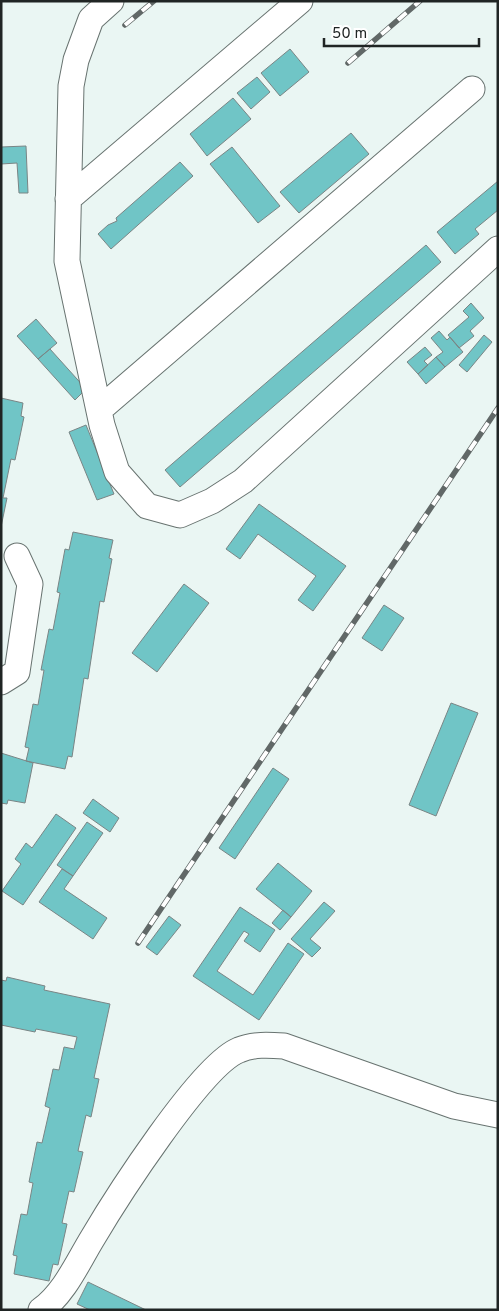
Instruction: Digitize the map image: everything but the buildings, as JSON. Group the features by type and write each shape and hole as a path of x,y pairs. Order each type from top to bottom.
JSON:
{"street":[{"path":"111,1 91,19 76,60 71,86 66,261 99,410 117,472 147,506 180,516 212,501 243,481 498,249"},
{"path":"68,199 300,1"},
{"path":"99,410 472,89"},
{"path":"1,682 17,672 30,584 17,556"},
{"path":"41,1310 65,1284 120,1192 197,1088 223,1060 238,1050 260,1045 284,1046 446,1104 498,1115"}],"railway":[{"path":"125,25 154,1"},
{"path":"348,63 420,1"},
{"path":"138,943 498,408"}]}
